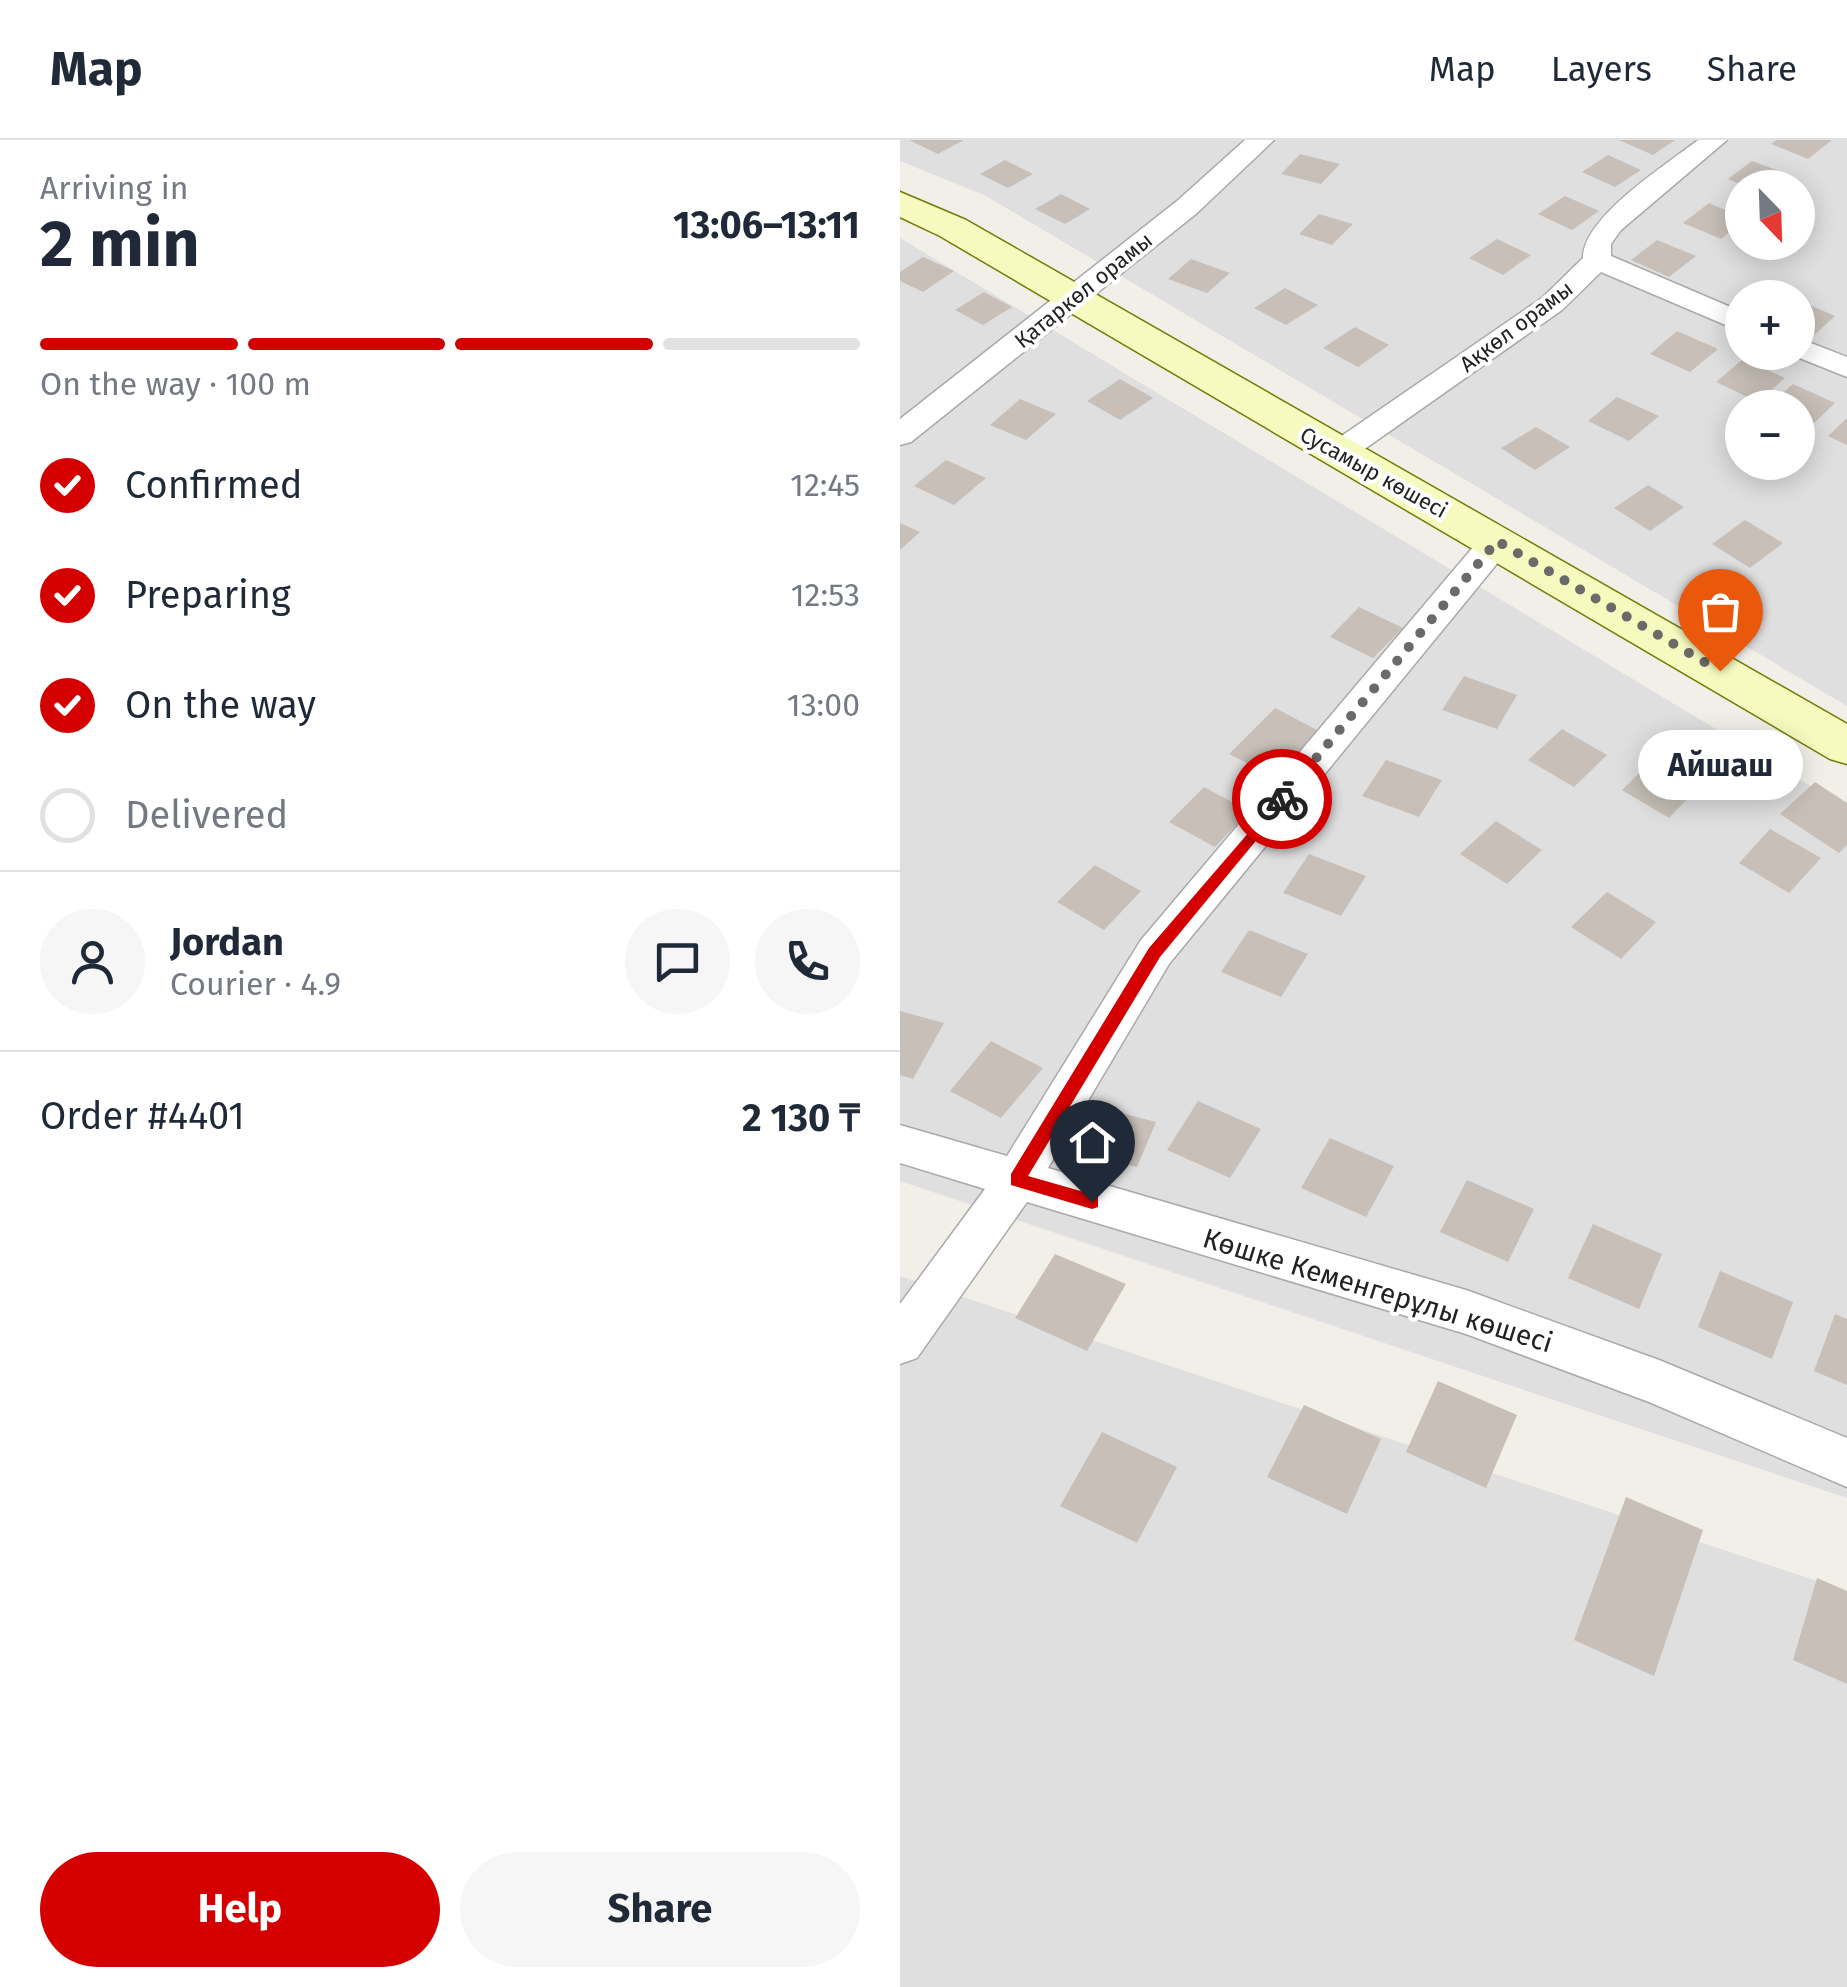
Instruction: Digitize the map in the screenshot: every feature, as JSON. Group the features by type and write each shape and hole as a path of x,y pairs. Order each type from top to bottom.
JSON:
{"main road":[{"name":"Сусамыр көшесі","path":"900,203 953,228 1847,746"}],"street":[{"name":"Қатаркөл орамы","path":"900,435 1187,207 1261,140"},
{"name":"Ақкөл орамы","path":"1338,453 1552,304 1597,260 1597,244 1611,224 1714,140"},
{"path":"1597,260 1725,316"},
{"path":"1815,347 1847,333"},
{"path":"1815,354 1847,368"},
{"path":"900,1342 1017,1180 1155,952 1497,541"},
{"name":"Көшке Кеменгерұлы көшесі","path":"900,1144 1466,1312 1659,1383 1847,1463"}],"shaded area":[{"path":"900,140 1847,140 1847,706 986,196 900,161"},
{"path":"900,238 1847,808 1847,1498 900,1181"},
{"path":"900,1276 1847,1591 1847,1987 900,1987"}],"building":[{"path":"909,140 964,140 938,154"},
{"path":"1619,140 1675,140 1653,155"},
{"path":"1777,140 1832,140 1808,159 1771,144"},
{"path":"1300,154 1340,164 1321,184 1281,174"},
{"path":"1608,155 1641,170 1615,187 1582,172"},
{"path":"1005,160 1033,174 1008,188 980,174"},
{"path":"1752,161 1776,170 1740,170"},
{"path":"1061,194 1090,209 1065,224 1035,209"},
{"path":"1565,196 1599,211 1572,230 1538,214"},
{"path":"1709,203 1725,210 1725,236 1721,239 1683,223"},
{"path":"1319,214 1353,224 1332,245 1299,234"},
{"path":"1497,239 1531,255 1503,275 1469,258"},
{"path":"1657,240 1696,256 1669,277 1631,260"},
{"path":"923,257 954,271 923,292 900,281 900,272"},
{"path":"1191,259 1230,273 1207,293 1168,279"},
{"path":"1285,288 1318,305 1286,325 1254,308"},
{"path":"984,292 1012,307 983,325 955,310"},
{"path":"1815,307 1835,316 1815,334"},
{"path":"1355,327 1389,345 1358,367 1323,348"},
{"path":"1677,331 1718,349 1690,372 1650,354"},
{"path":"1730,370 1767,370 1785,378 1772,390 1733,390 1716,382"},
{"path":"1120,379 1153,398 1120,420 1087,401"},
{"path":"1815,394 1835,403 1815,422"},
{"path":"1617,397 1659,416 1629,441 1588,421"},
{"path":"1020,399 1056,414 1026,440 990,425"},
{"path":"1847,418 1847,445 1828,436"},
{"path":"1536,427 1570,447 1535,470 1501,448"},
{"path":"946,460 986,478 954,505 914,486"},
{"path":"1648,485 1684,507 1650,531 1614,508"},
{"path":"1745,520 1783,543 1750,568 1712,544"},
{"path":"900,523 920,532 900,550"},
{"path":"1359,607 1403,628 1373,658 1330,637"},
{"path":"1464,676 1517,695 1497,729 1442,710"},
{"path":"1275,708 1319,731 1274,777 1229,754"},
{"path":"1562,729 1607,755 1574,787 1528,760"},
{"path":"1654,758 1701,785 1669,818 1622,790"},
{"path":"1386,760 1442,780 1419,817 1362,796"},
{"path":"1815,782 1847,803 1847,845 1839,853 1780,814"},
{"path":"1204,787 1249,811 1215,847 1169,822"},
{"path":"1496,821 1542,850 1507,884 1460,854"},
{"path":"1770,829 1821,858 1789,893 1739,863"},
{"path":"1309,854 1366,876 1341,916 1283,893"},
{"path":"1095,865 1141,891 1104,930 1057,902"},
{"path":"1607,892 1656,922 1621,959 1571,927"},
{"path":"1249,930 1308,954 1281,997 1221,972"},
{"path":"900,1011 944,1023 913,1079 900,1075"},
{"path":"991,1041 1043,1068 1001,1118 950,1091"},
{"path":"1198,1101 1261,1129 1230,1178 1167,1150"},
{"path":"1094,1106 1156,1122 1137,1167 1074,1151"},
{"path":"1330,1138 1394,1166 1366,1217 1301,1188"},
{"path":"1467,1180 1534,1209 1508,1262 1440,1232"},
{"path":"1593,1224 1662,1254 1639,1309 1568,1278"},
{"path":"1055,1254 1126,1284 1087,1351 1015,1318"},
{"path":"1720,1271 1793,1302 1772,1359 1698,1327"},
{"path":"1835,1314 1847,1319 1847,1385 1814,1371"},
{"path":"1438,1381 1517,1415 1486,1488 1406,1452"},
{"path":"1304,1405 1381,1439 1347,1514 1267,1477"},
{"path":"1102,1432 1177,1467 1137,1543 1060,1506"},
{"path":"1626,1497 1703,1530 1654,1676 1574,1640"},
{"path":"1817,1578 1847,1591 1847,1684 1793,1660"}],"way so far":[{"path":"1282,799 1497,541 1720,671"}],"place":[{"name":"Айшаш","path":"1720,671"}],"route":[{"path":"1092,1202 1017,1180 1155,952 1282,799"}]}
